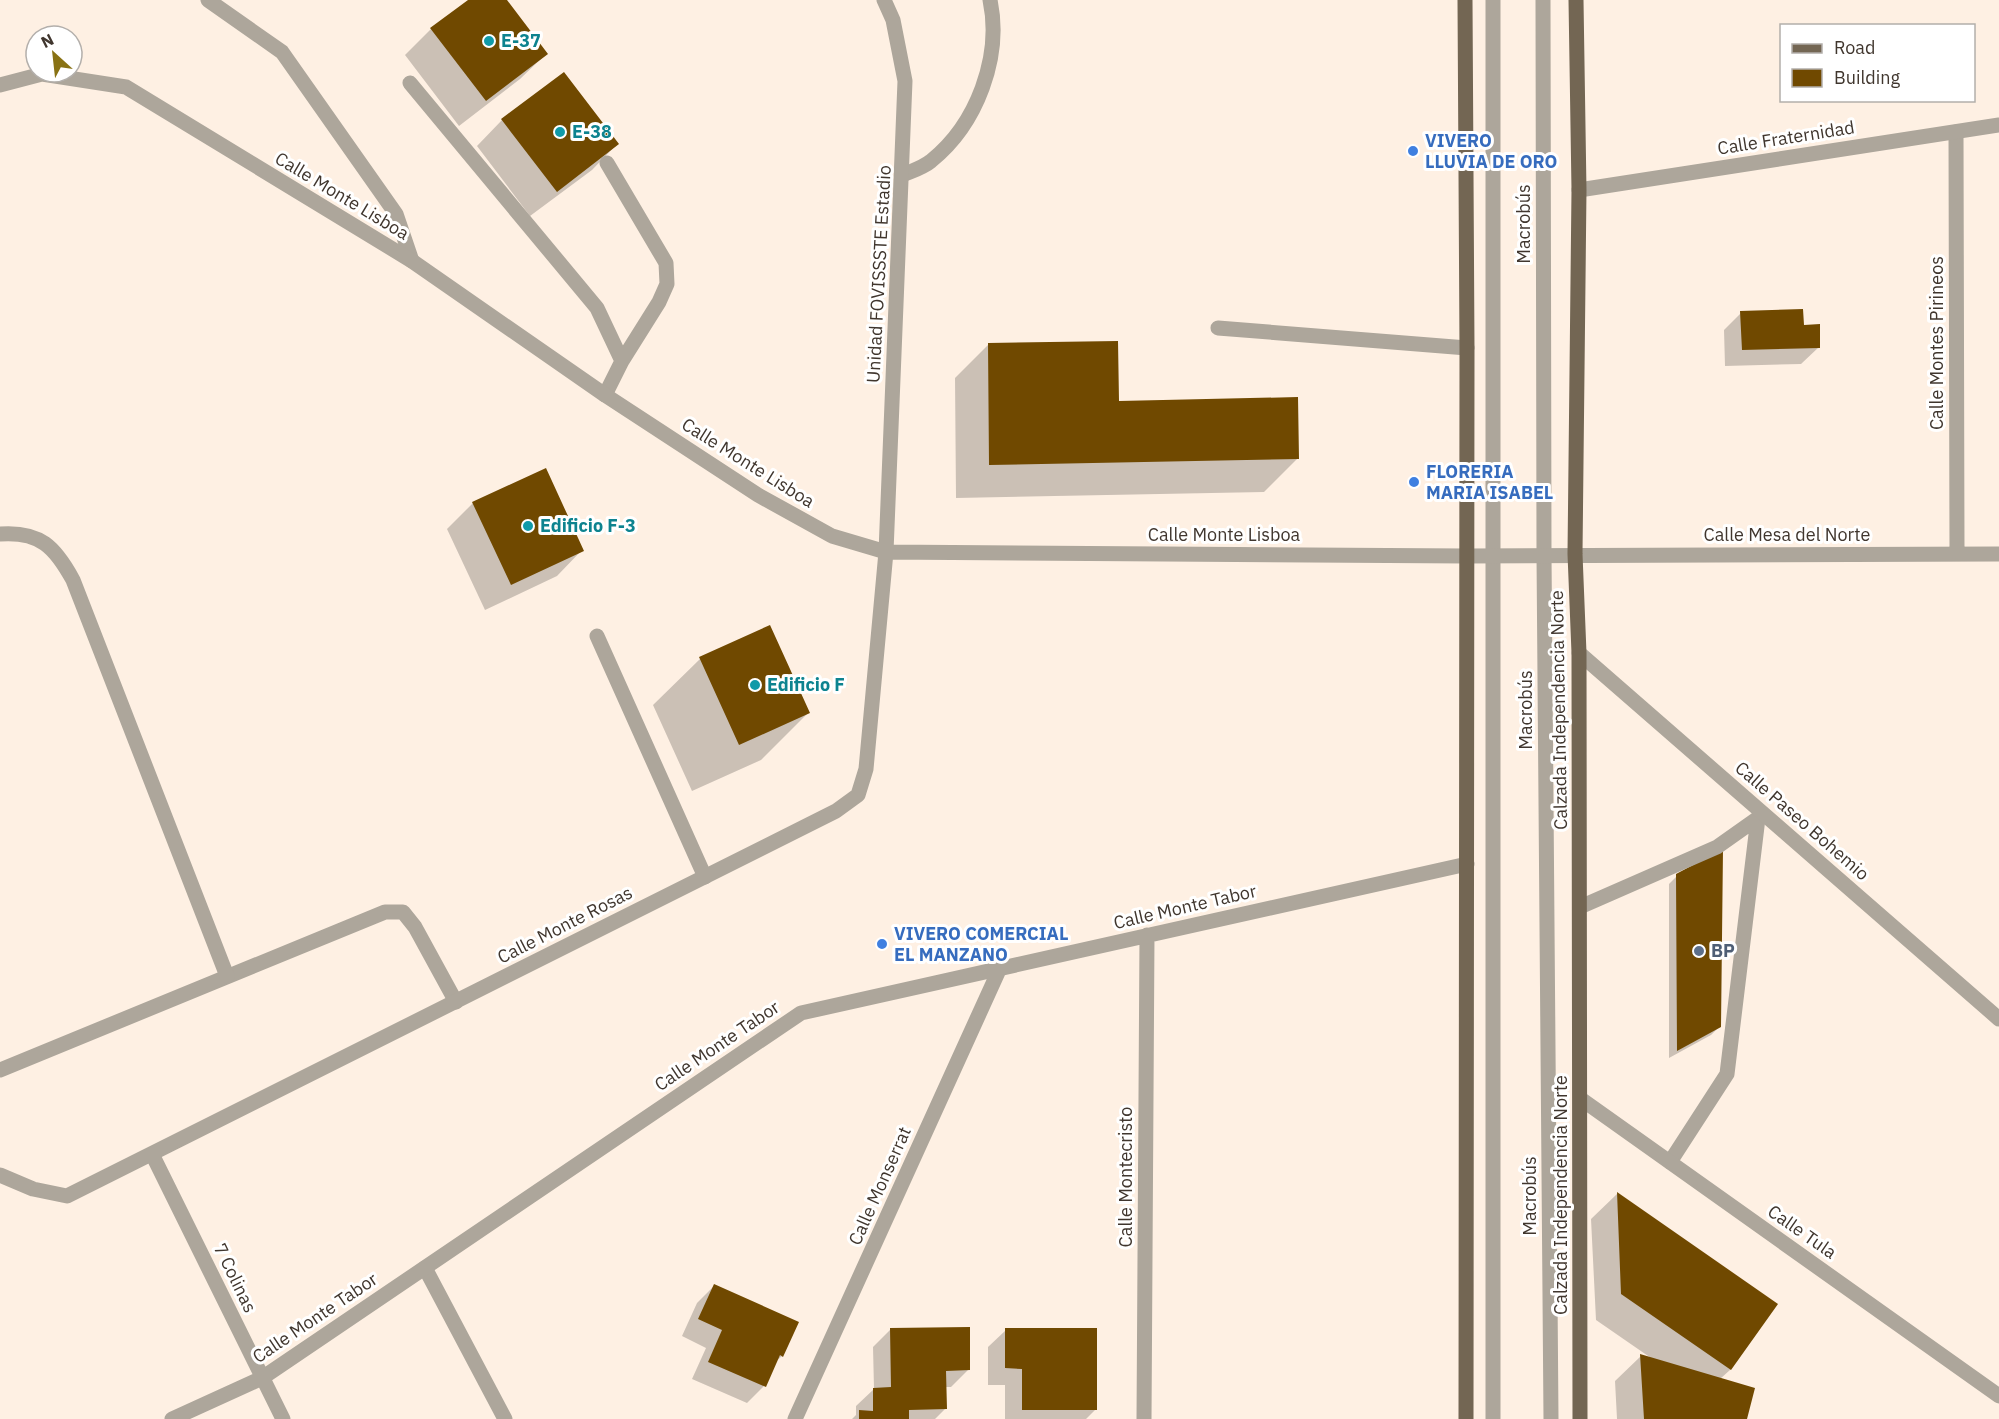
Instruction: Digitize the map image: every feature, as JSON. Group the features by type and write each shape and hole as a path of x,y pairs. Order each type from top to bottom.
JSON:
{"main road":[{"path":"1465,0 1466,1419"},
{"name":"Calzada Independencia Norte","path":"1576,0 1579,190 1575,554 1580,653 1580,1419"}],"street":[{"path":"208,0 282,52 396,214 412,261"},
{"name":"Unidad FOVISSSTE Estadio","path":"884,0 893,20 905,81 903,176 886,552"},
{"path":"903,176 930,162 936,156 965,122 978,97 993,47 994,20 990,0"},
{"name":"Macrobús","path":"1493,0 1493,1419"},
{"name":"Macrobús","path":"1543,0 1544,555 1551,1419"},
{"name":"Calle Monte Lisboa","path":"0,85 42,74 126,87 412,261 605,395 758,495 832,536 886,552 1466,556 1575,554"},
{"path":"410,83 597,308 622,361"},
{"name":"Calle Fraternidad","path":"1579,190 1999,125"},
{"name":"Calle Montes Pirineos","path":"1956,132 1957,554"},
{"path":"605,395 667,284 666,263 607,163"},
{"path":"1218,328 1467,348"},
{"path":"0,534 19,532 42,541 61,557 73,580 228,976"},
{"name":"Calle Monte Rosas","path":"0,1175 33,1188 67,1196 836,811 858,795 866,769 886,552"},
{"name":"Calle Mesa del Norte","path":"1575,554 1999,554"},
{"path":"597,636 705,877"},
{"name":"Calle Paseo Bohemio","path":"1580,653 1760,815 1999,1019"},
{"path":"1580,907 1717,847 1760,815"},
{"path":"1670,1162 1727,1074 1760,815"},
{"name":"Calle Monte Tabor","path":"172,1419 262,1378 801,1012 1467,864"},
{"path":"0,1070 385,912 403,912 415,927 456,1002"},
{"name":"Calle Montecristo","path":"1144,1419 1147,935"},
{"name":"Calle Monserrat","path":"795,1419 1000,968"},
{"name":"Calle Tula","path":"1581,1099 1999,1396"},
{"name":"7 Colinas","path":"152,1154 283,1419"},
{"path":"425,1268 505,1419"}],"building":[{"name":"E-37","path":"468,0 507,0 548,54 486,101 430,28"},
{"name":"E-38","path":"564,72 619,144 557,192 501,119"},
{"path":"1803,309 1804,325 1820,324 1820,348 1742,350 1740,311"},
{"path":"1118,341 1119,401 1298,397 1299,459 989,465 988,343"},
{"name":"Edificio F-3","path":"546,468 584,551 511,585 472,502"},
{"name":"Edificio F","path":"770,625 810,713 739,745 699,657"},
{"name":"BP","path":"1723,849 1721,1027 1677,1051 1676,874"},
{"path":"1617,1192 1778,1304 1731,1370 1621,1294"},
{"path":"714,1284 799,1322 783,1357 780,1355 766,1387 708,1362 722,1330 698,1319"},
{"path":"970,1327 970,1370 946,1371 947,1409 909,1410 909,1419 859,1419 859,1410 873,1411 873,1388 891,1387 890,1328"},
{"path":"1005,1328 1097,1328 1097,1410 1022,1410 1022,1369 1005,1368"},
{"path":"1640,1354 1755,1388 1747,1419 1644,1419"}],"place":[{"name":"E-37","path":"489,41"},
{"name":"E-38","path":"560,132"},
{"name":"VIVERO LLUVIA DE ORO","path":"1413,151"},
{"name":"FLORERIA MARIA ISABEL","path":"1414,482"},
{"name":"Edificio F-3","path":"528,526"},
{"name":"Edificio F","path":"755,685"},
{"name":"VIVERO COMERCIAL EL MANZANO","path":"882,944"},
{"name":"BP","path":"1699,951"}]}
